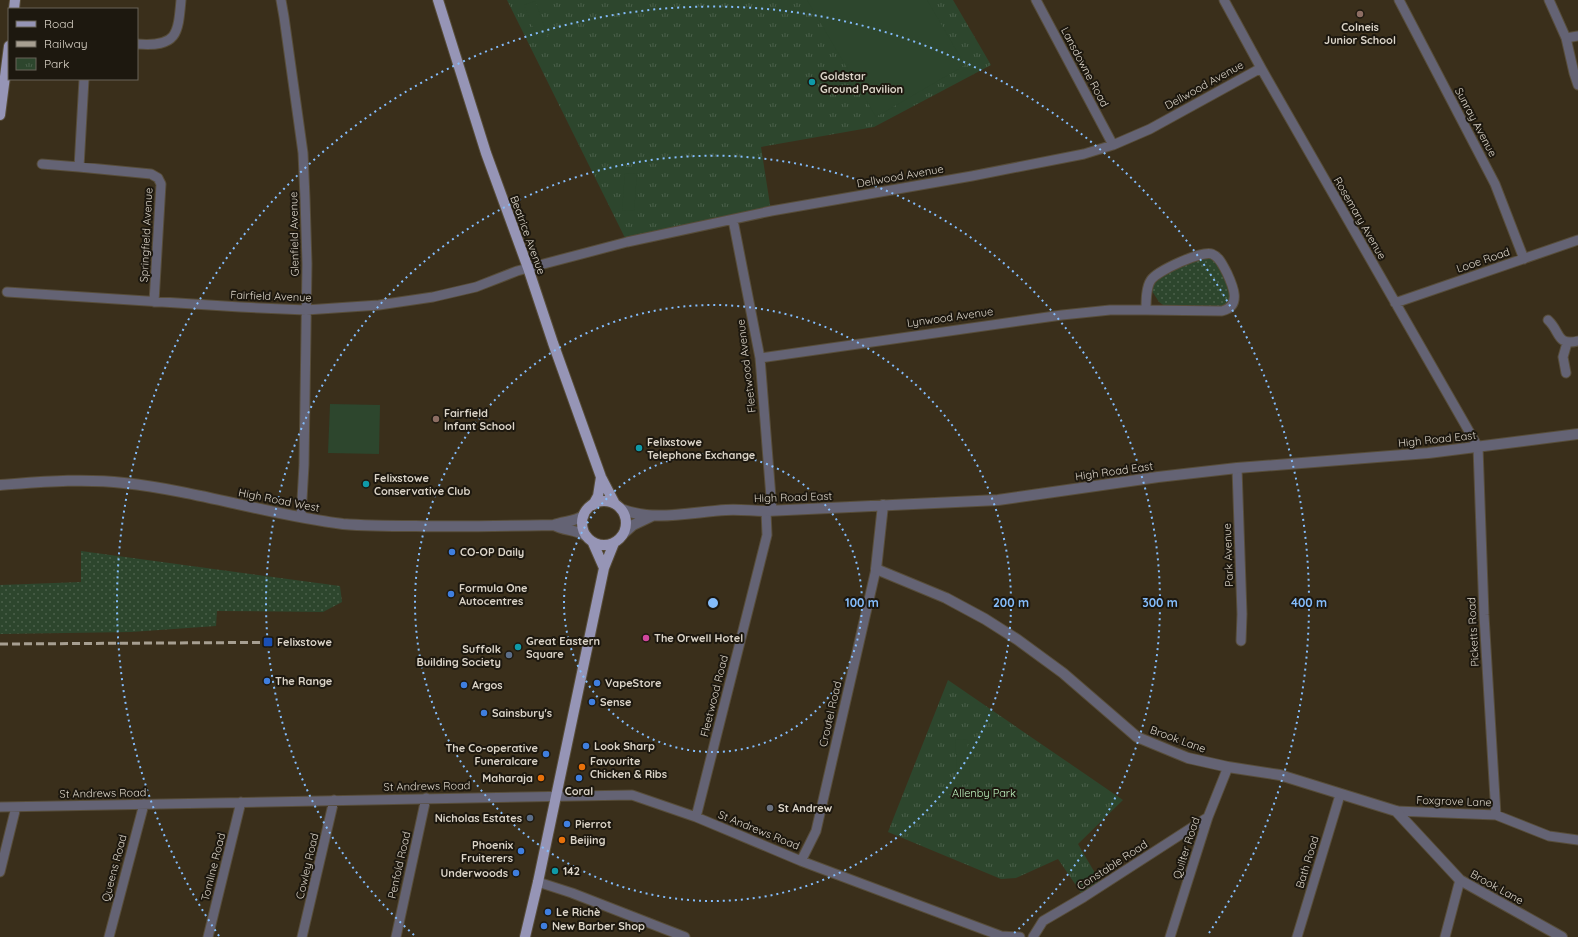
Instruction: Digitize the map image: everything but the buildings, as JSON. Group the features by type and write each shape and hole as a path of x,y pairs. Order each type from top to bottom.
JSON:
{"main road":[{"name":"Beatrice Avenue","path":"438,0 486,153 528,268 553,343 601,477 618,507"},
{"path":"0,115 8,54"},
{"path":"593,505 599,493 601,477"},
{"path":"590,539 600,545 614,543 620,539 624,533 626,519 618,507 605,501 593,505 584,515 582,525 604,568"},
{"path":"525,937 604,568 614,543"}],"street":[{"path":"138,44 160,44 172,37 179,24 181,0"},
{"name":"Glenfield Avenue","path":"280,0 284,17 303,153 307,264 304,465 301,517"},
{"name":"Lansdowne Road","path":"1036,0 1112,145"},
{"name":"Rosemary Avenue","path":"1224,0 1261,68 1478,447"},
{"name":"Sunray Avenue","path":"1399,0 1495,184 1524,259"},
{"path":"1549,0 1566,38 1578,85"},
{"path":"1566,38 1578,36"},
{"name":"Dellwood Avenue","path":"528,268 627,242 771,211 1084,154 1112,145 1150,129 1261,68"},
{"path":"79,167 84,80"},
{"name":"Springfield Avenue","path":"42,164 146,173 158,178 161,184 161,198 154,302"},
{"name":"Fleetwood Avenue","path":"733,220 760,358 769,511"},
{"name":"Looe Road","path":"1395,303 1578,240"},
{"name":"Lynwood Avenue","path":"760,358 1062,314 1094,311 1146,310 1222,311 1228,309 1232,304 1234,298 1234,288 1218,258 1212,254 1203,253 1189,258 1157,274 1151,279 1147,292 1146,310"},
{"name":"Fairfield Avenue","path":"7,292 306,310 379,305 439,296 476,287 528,268"},
{"path":"1548,320 1556,328 1562,341 1567,343 1578,341"},
{"path":"1566,372 1563,357 1567,343"},
{"name":"High Road East","path":"618,507 629,512 652,516 728,510 769,511 998,500 1158,477 1237,468 1428,453 1578,434"},
{"name":"Picketts Road","path":"1478,447 1484,614 1496,815"},
{"name":"Park Avenue","path":"1237,468 1242,614 1241,641"},
{"name":"High Road West","path":"0,485 53,481 123,482 185,492 301,517 357,525 471,527 554,525 560,522 576,520 584,515"},
{"path":"876,570 883,505"},
{"name":"Fleetwood Road","path":"696,817 767,536 769,511"},
{"name":"High Road East","path":"624,533 634,525 652,516"},
{"name":"High Road West","path":"554,525 577,532 590,539"},
{"name":"Brook Lane","path":"876,570 946,598 985,619 1018,640 1063,673 1137,736 1188,758 1228,767 1280,775 1340,795 1396,811 1460,880 1562,937"},
{"name":"Croutel Road","path":"801,861 816,831 876,570"},
{"name":"Quilter Road","path":"1170,937 1208,817 1228,767"},
{"name":"St Andrews Road","path":"0,807 632,795 696,817 801,861 1001,936 1020,937"},
{"name":"Bath Road","path":"1297,937 1340,795"},
{"name":"Penfold Road","path":"396,937 426,798"},
{"name":"Cowley Road","path":"302,937 334,800"},
{"name":"Tomline Road","path":"208,937 241,802"},
{"name":"Queens Road","path":"108,937 144,804"},
{"path":"0,872 16,807"},
{"name":"Foxgrove Lane","path":"1396,811 1496,815 1549,836 1578,840"},
{"name":"Constable Road","path":"1033,937 1043,921 1084,897 1208,817"},
{"path":"1445,937 1460,880"},
{"path":"538,882 572,893 684,937"}],"green space":[{"path":"507,0 953,0 991,65 874,127 761,147 771,211 627,242"},
{"path":"807,0 927,0 965,65 876,117"},
{"path":"535,1 548,36 538,40 524,5"},
{"path":"625,173 637,174 634,211 622,210"},
{"path":"1200,257 1214,259 1231,289 1229,301 1223,308 1166,307 1159,302 1152,291 1156,280"},
{"path":"330,404 380,405 379,454 328,453"},
{"path":"81,551 340,586 342,602 323,612 217,611 216,626 131,632 0,634 0,585 81,582"},
{"name":"Allenby Park","path":"948,680 1123,800 1078,844 1102,885 1084,897 1058,859 1016,878 1001,879 888,832"},
{"path":"967,739 971,784 958,785 955,740"}],"railway":[{"path":"0,644 326,642"}],"place":[{"name":"Colneis Junior School","path":"1360,14"},
{"name":"Goldstar Ground Pavilion","path":"812,82"},
{"name":"Fairfield Infant School","path":"436,419"},
{"name":"Felixstowe Telephone Exchange","path":"639,448"},
{"name":"Felixstowe Conservative Club","path":"366,484"},
{"name":"CO-OP Daily","path":"452,552"},
{"name":"Formula One Autocentres","path":"451,594"},
{"name":"The Orwell Hotel","path":"646,638"},
{"name":"Felixstowe","path":"268,642"},
{"name":"Great Eastern Square","path":"518,647"},
{"name":"Suffolk Building Society","path":"509,655"},
{"name":"The Range","path":"267,681"},
{"name":"VapeStore","path":"597,683"},
{"name":"Argos","path":"464,685"},
{"name":"Sense","path":"592,702"},
{"name":"Sainsbury's","path":"484,713"},
{"name":"Look Sharp","path":"586,746"},
{"name":"The Co-operative Funeralcare","path":"546,754"},
{"name":"Favourite Chicken & Ribs","path":"582,767"},
{"name":"Maharaja","path":"541,778"},
{"name":"Coral","path":"579,778"},
{"name":"St Andrew","path":"770,808"},
{"name":"Nicholas Estates","path":"530,818"},
{"name":"Pierrot","path":"567,824"},
{"name":"Beijing","path":"562,840"},
{"name":"Phoenix Fruiterers","path":"521,851"},
{"name":"142","path":"555,871"},
{"name":"Underwoods","path":"516,873"},
{"name":"Le Richè","path":"548,912"},
{"name":"New Barber Shop","path":"544,926"}]}
